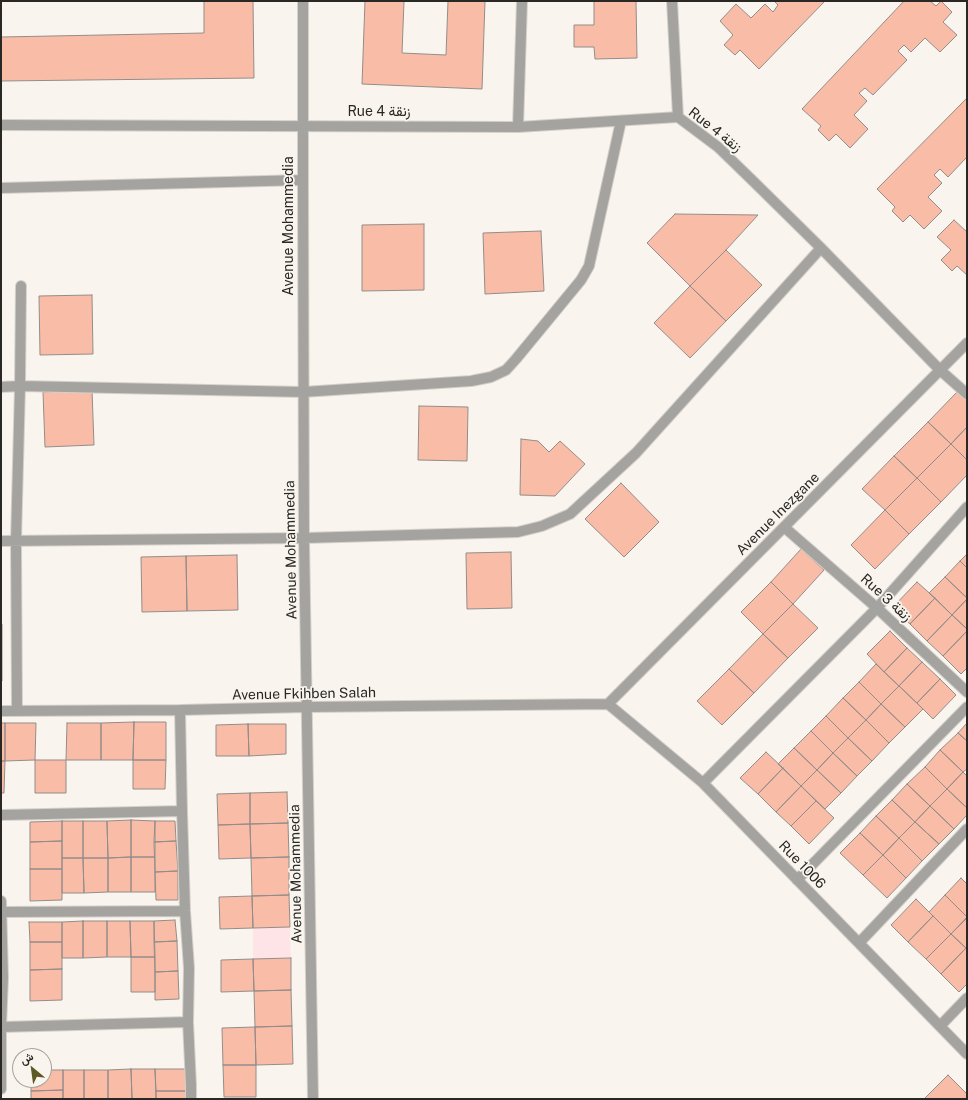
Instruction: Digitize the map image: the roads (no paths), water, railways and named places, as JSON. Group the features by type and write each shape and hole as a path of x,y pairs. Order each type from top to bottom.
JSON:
{"street":[{"name":"Avenue Mohammedia","path":"303,1 304,538 313,1099"},
{"path":"518,127 522,1"},
{"path":"672,1 678,117"},
{"name":"Rue 4 زنقة","path":"1,125 518,127 678,117 718,147 822,248 940,370 967,394"},
{"path":"1,387 20,386 303,392 471,381 492,377 506,370 516,359 581,280 589,266 621,121"},
{"path":"1,188 303,180"},
{"path":"1,541 304,538 518,532 542,526 570,514 636,453 822,248"},
{"path":"17,711 16,541 21,286"},
{"name":"Avenue Inezgane","path":"608,704 967,343"},
{"path":"704,783 877,608 967,507"},
{"name":"Rue 3 زنقة","path":"784,527 877,608 967,692"},
{"name":"Avenue Fkihben Salah","path":"1,711 608,704"},
{"name":"Rue 1006","path":"608,704 704,783 967,1054"},
{"path":"798,880 967,707"},
{"path":"180,710 185,911 189,968 188,1022 191,1099"},
{"path":"1,815 182,811"},
{"path":"859,943 967,829"},
{"path":"1,901 3,978 1,1089"},
{"path":"1,912 185,911"},
{"path":"940,1026 967,998"},
{"path":"1,1026 188,1022"}]}
